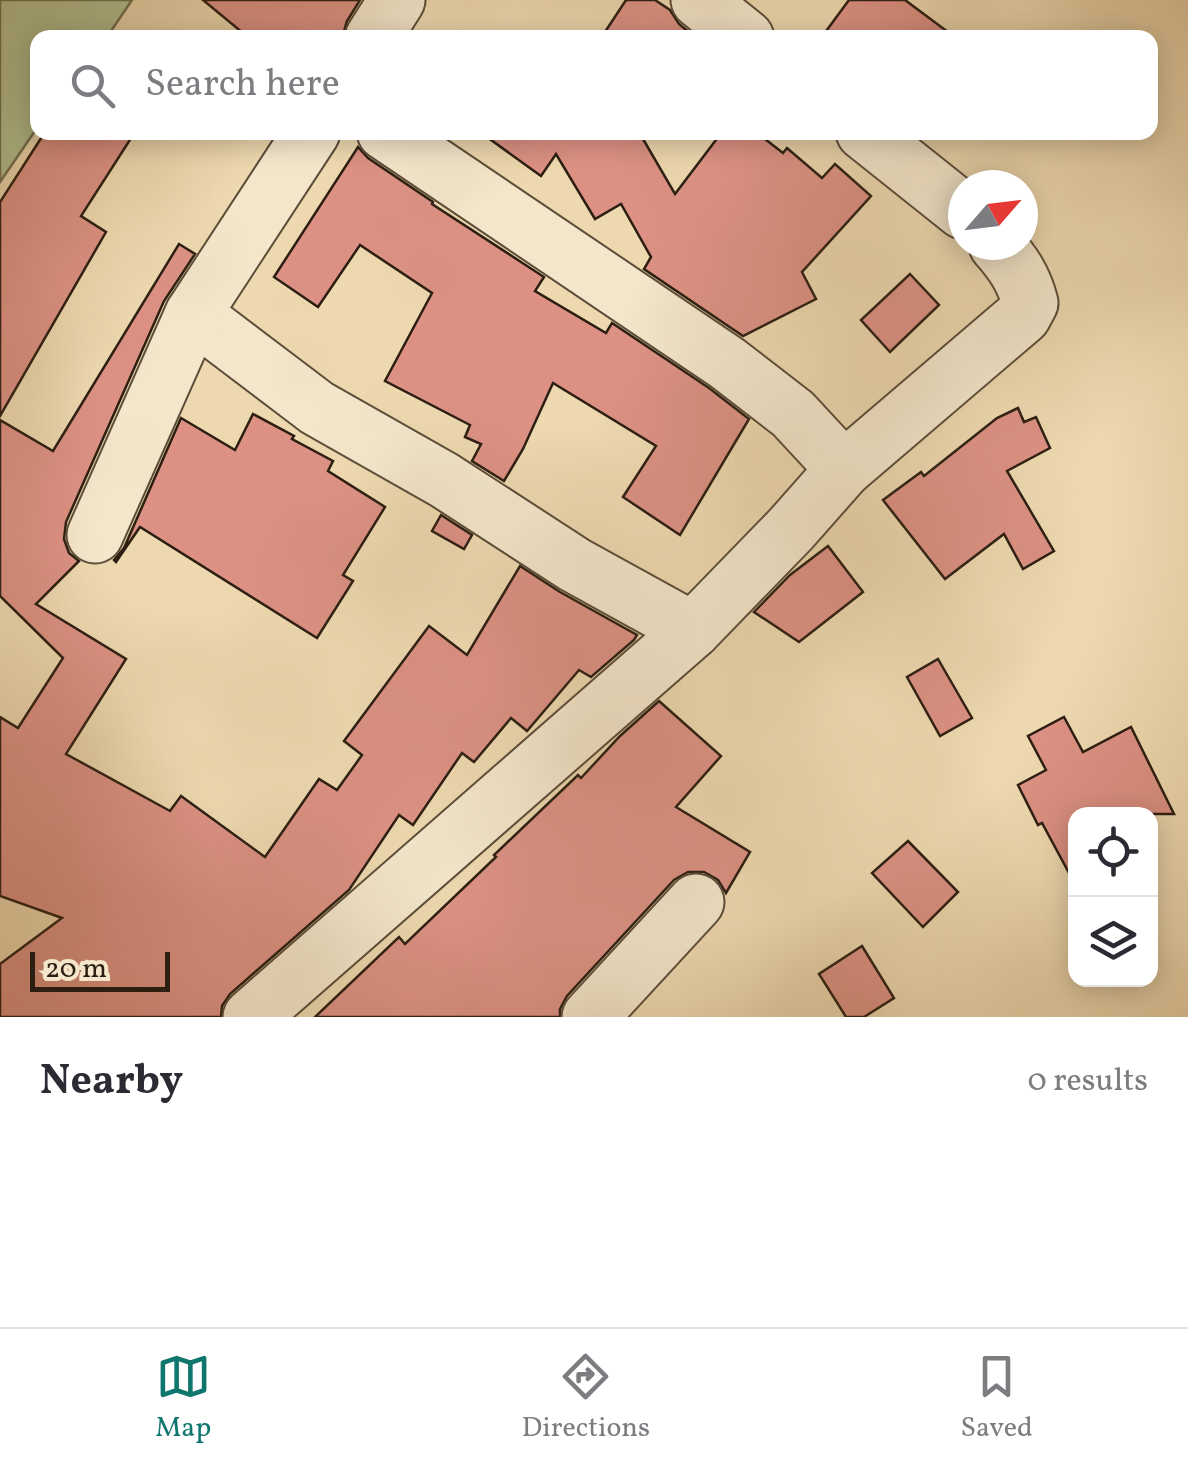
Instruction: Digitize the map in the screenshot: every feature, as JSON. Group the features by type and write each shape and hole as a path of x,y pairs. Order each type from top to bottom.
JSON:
{"street":[{"path":"378,30 397,0"},
{"path":"699,0 736,30"},
{"path":"96,535 193,314 307,140"},
{"path":"397,140 728,363 793,414 844,468"},
{"path":"874,140 948,199"},
{"path":"251,1017 693,630 844,468 1022,316 1030,303 1024,282 1010,260"},
{"path":"193,314 318,408 444,480 575,565 693,630"},
{"path":"590,1017 696,902"}],"green space":[{"path":"0,0 132,0 112,30 30,30 30,138 0,182"}],"building":[{"path":"203,0 360,0 344,30 239,30"},
{"path":"626,0 655,0 670,10 686,30 606,30"},
{"path":"849,0 905,0 945,30 827,30"},
{"path":"40,140 130,140 81,216 106,232 0,416 0,202"},
{"path":"491,140 644,140 675,194 716,140 766,140 783,153 787,148 822,178 835,164 871,196 802,272 816,299 743,336 644,269 651,257 621,204 595,219 556,154 541,176"},
{"path":"358,147 432,204 544,277 535,291 606,333 612,323 749,419 680,535 623,497 656,446 553,383 504,481 472,461 481,444 465,437 470,425 385,381 432,293 360,245 318,307 274,277"},
{"path":"179,244 195,254 164,301 66,522 64,539 69,553 79,561 36,604 126,659 66,754 170,811 181,796 265,857 319,779 337,790 362,755 344,741 429,626 467,655 520,566 637,635 591,677 579,670 527,731 511,718 474,762 462,753 413,825 399,815 349,890 230,994 222,1006 221,1017 0,1017 0,964 62,918 0,896 0,717 18,728 63,658 0,596 0,420 53,451"},
{"path":"910,274 939,305 890,352 861,320"},
{"path":"1018,408 1024,422 1036,417 1050,448 1007,471 1054,551 1023,569 1004,534 945,579 883,500 921,472 924,476 997,418"},
{"path":"253,414 333,461 328,471 385,507 343,575 353,581 317,638 140,527 116,562 114,560 124,548 181,418 235,450"},
{"path":"441,515 472,535 464,549 432,531"},
{"path":"828,546 863,592 799,642 754,612 790,575"},
{"path":"938,659 972,718 940,736 907,677"},
{"path":"659,701 721,756 676,807 750,852 726,893 718,880 704,872 688,872 674,880 567,996 560,1017 315,1017 399,937 405,944"},
{"path":"1064,717 1083,752 1131,727 1174,814 1158,814 1158,807 1068,807 1068,871 1018,785 1046,770 1028,736"},
{"path":"908,841 958,892 923,927 872,873"},
{"path":"862,946 894,998 864,1017 846,1017 819,974"}]}
